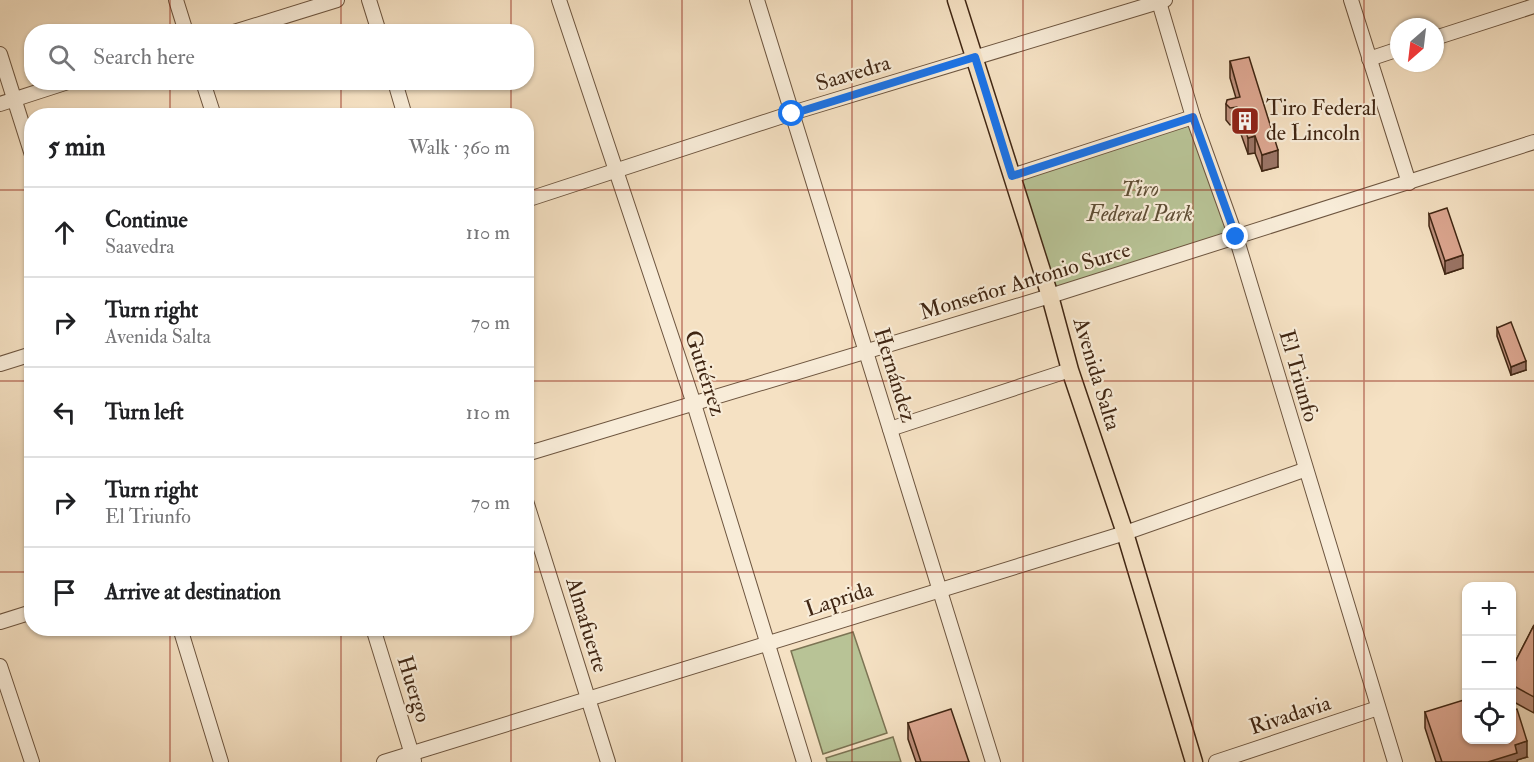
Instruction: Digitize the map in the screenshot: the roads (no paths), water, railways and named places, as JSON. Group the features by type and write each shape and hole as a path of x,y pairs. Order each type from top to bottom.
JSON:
{"main road":[{"name":"Avenida Salta","path":"956,0 1050,296 1070,370 1125,533 1194,762"}],"street":[{"path":"176,0 184,24"},
{"path":"260,24 337,0"},
{"path":"369,0 376,24"},
{"name":"Gutiérrez","path":"559,0 618,171 694,405 804,762"},
{"name":"Hernández","path":"757,0 993,762"},
{"path":"1350,0 1409,183"},
{"name":"Saavedra","path":"534,197 792,114 1162,1"},
{"name":"El Triunfo","path":"1162,1 1193,117 1236,237 1304,470 1395,762"},
{"path":"1444,35 1534,6"},
{"path":"1370,59 1390,53"},
{"path":"0,54 24,130"},
{"path":"0,104 43,90"},
{"path":"206,90 211,108"},
{"path":"397,90 403,108"},
{"path":"1012,176 1193,117"},
{"name":"Monseñor Antonio Surce","path":"534,452 1050,296 1534,142"},
{"path":"0,364 24,356"},
{"path":"890,429 1070,370"},
{"name":"Laprida","path":"384,762 412,758 587,697 1125,533 1304,470"},
{"name":"Almafuerte","path":"534,527 608,762"},
{"path":"0,622 24,614"},
{"path":"182,636 220,762"},
{"name":"Huergo","path":"375,636 412,758"},
{"path":"0,666 32,762"},
{"name":"Rivadavia","path":"1216,762 1378,708"}],"place":[{"name":"Tiro Federal de Lincoln","path":"1245,121"}],"park label":[{"name":"Tiro Federal Park","path":"1140,202"}]}
